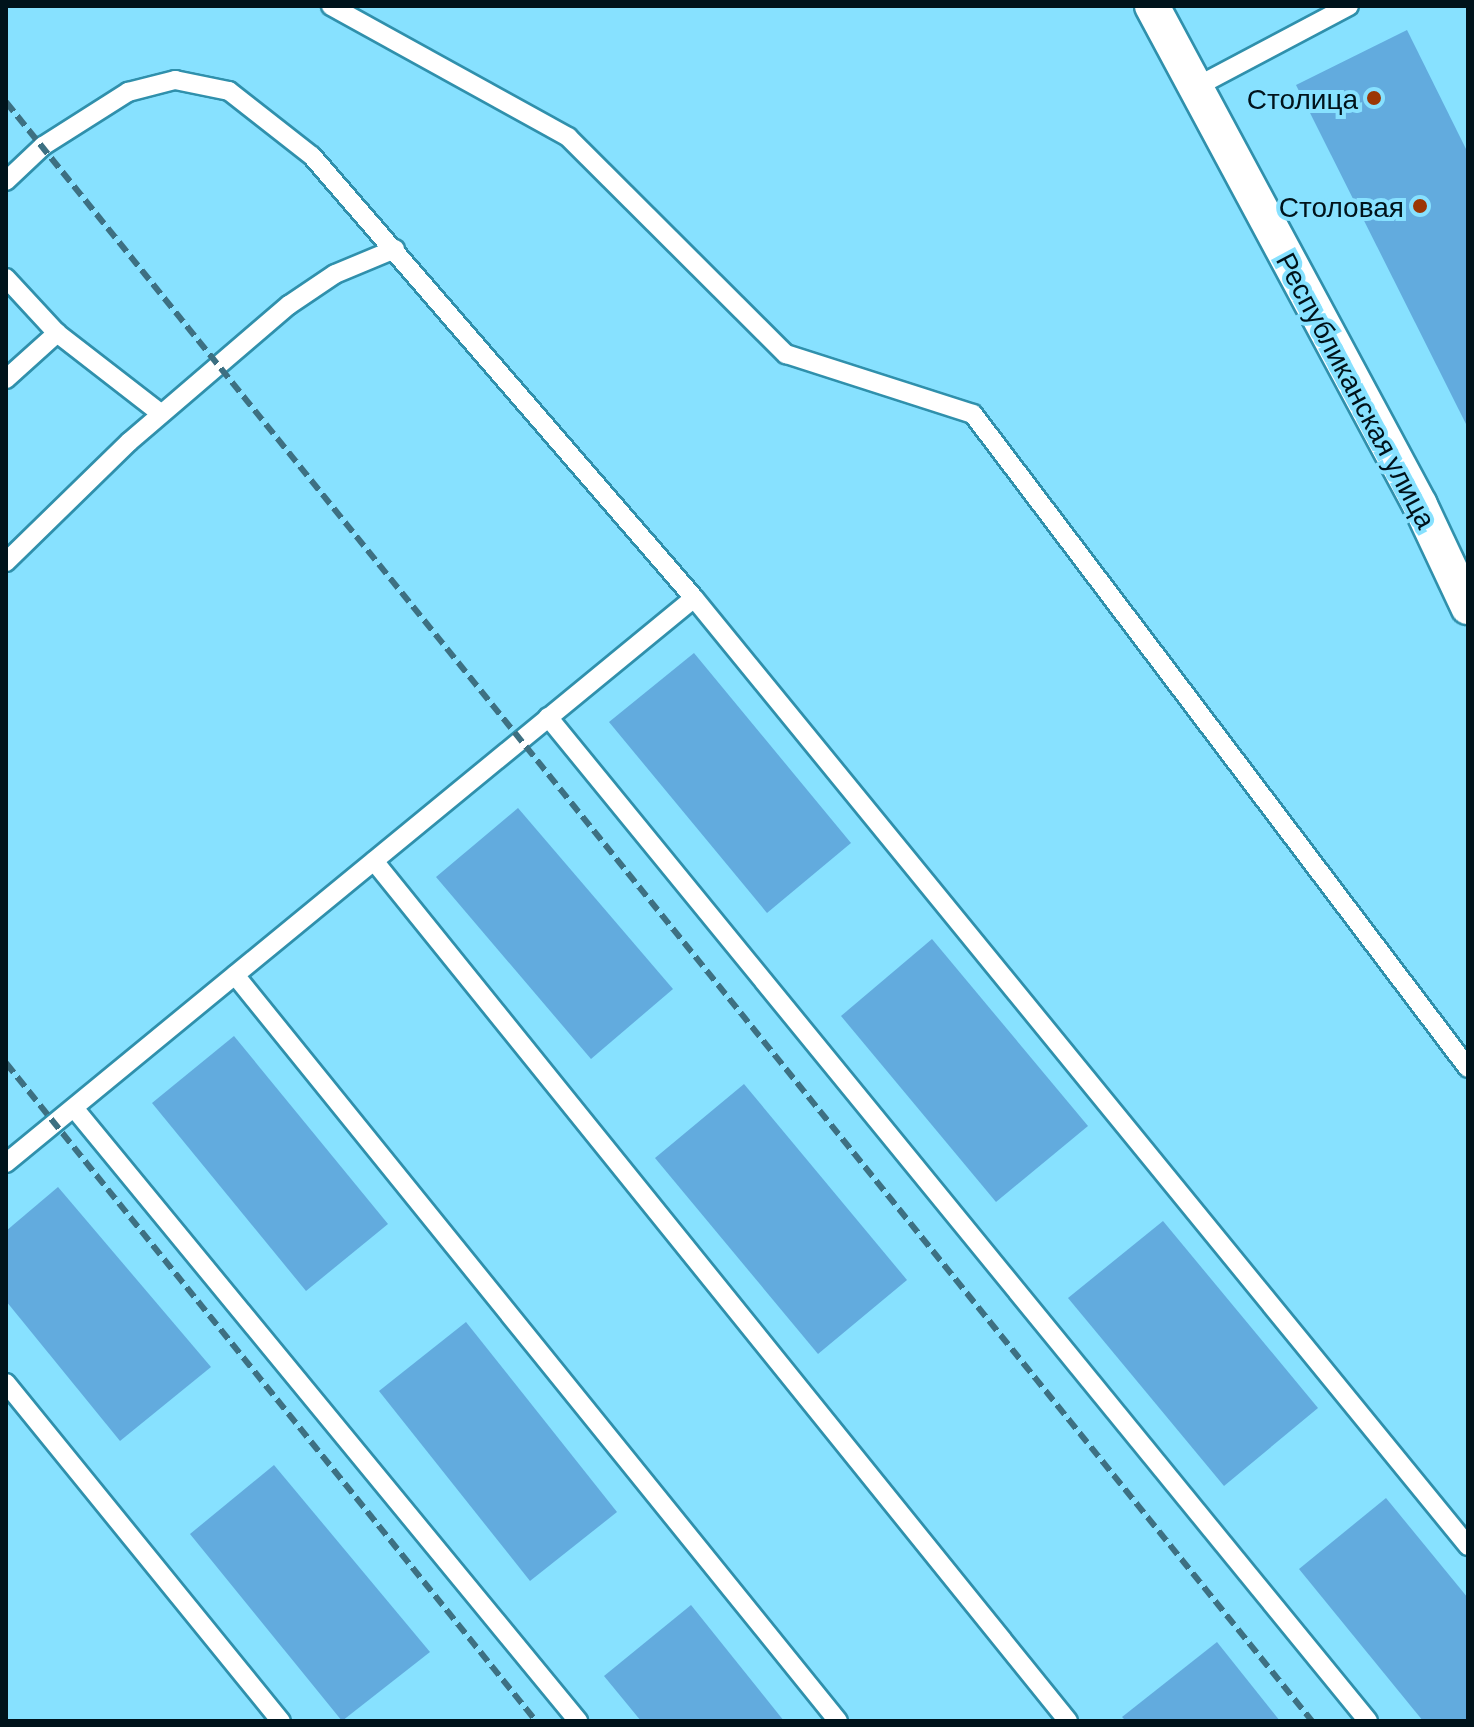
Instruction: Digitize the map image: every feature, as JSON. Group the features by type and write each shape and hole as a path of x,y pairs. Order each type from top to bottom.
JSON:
{"street":[{"name":"Республиканская улица","path":"1152,6 1468,607"}],"lane":[{"path":"331,6 568,137 786,354 973,414 1468,1068"},
{"path":"1196,87 1349,6"},
{"path":"6,181 43,146 128,92 175,80 202,82 229,91 312,156 694,598 1468,1546"},
{"path":"6,562 160,413 289,305 335,274 395,249"},
{"path":"6,278 57,333 160,413"},
{"path":"6,379 57,333"},
{"path":"6,1163 694,598"},
{"path":"548,717 1368,1721"},
{"path":"374,861 1068,1721"},
{"path":"235,975 838,1721"},
{"path":"74,1108 578,1721"},
{"path":"6,1383 281,1721"}],"building":[{"path":"1407,30 1468,153 1468,428 1296,85"},
{"path":"694,653 851,843 767,913 609,722"},
{"path":"518,808 673,989 591,1059 436,877"},
{"path":"932,939 1088,1126 996,1202 841,1016"},
{"path":"234,1036 388,1224 306,1291 152,1103"},
{"path":"744,1084 907,1280 818,1354 655,1158"},
{"path":"58,1187 211,1367 120,1441 6,1301 6,1231"},
{"path":"1163,1221 1318,1408 1224,1486 1068,1298"},
{"path":"466,1322 617,1512 530,1581 379,1391"},
{"path":"274,1465 430,1652 342,1721 190,1534"},
{"path":"1386,1498 1468,1598 1468,1721 1423,1721 1299,1569"},
{"path":"691,1605 784,1721 641,1721 604,1676"},
{"path":"1217,1642 1280,1721 1126,1721 1122,1717"}],"railway":[{"path":"6,102 1312,1721"},
{"path":"6,1063 536,1721"}],"place":[{"name":"Столица","path":"1374,98"},
{"name":"Столовая","path":"1420,206"}]}
